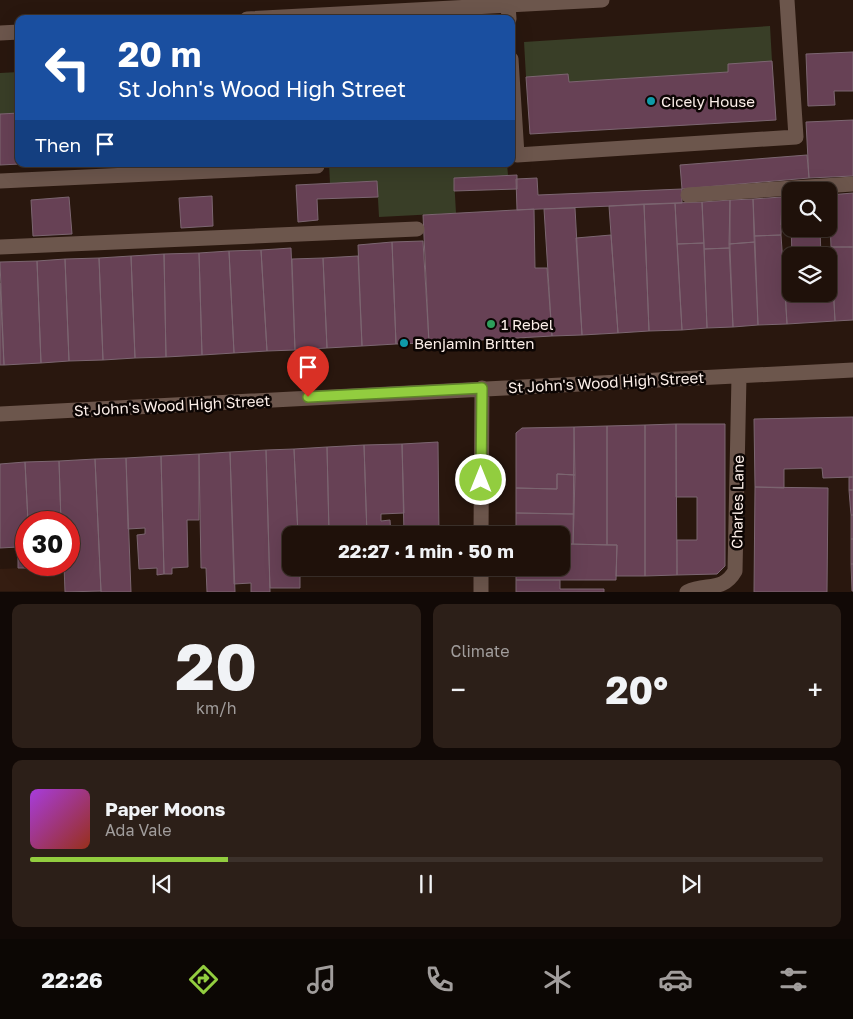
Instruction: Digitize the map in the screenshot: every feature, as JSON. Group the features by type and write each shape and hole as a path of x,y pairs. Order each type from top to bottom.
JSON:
{"street":[{"path":"390,15 508,12 602,0"},
{"path":"515,123 517,155 796,137 787,0"},
{"path":"0,33 15,32"},
{"path":"0,181 296,167"},
{"path":"688,195 853,184"},
{"path":"0,247 417,229"},
{"name":"St John's Wood High Street","path":"0,414 853,370"},
{"name":"Charles Lane","path":"687,592 721,586 730,580 735,571 739,376"},
{"path":"481,526 482,388"},
{"path":"481,576 481,592"}],"shaded area":[{"path":"15,568 15,576 65,576 66,591 0,591 0,569"}],"green space":[{"path":"770,26 772,61 728,72 569,82 568,74 526,77 524,42"},
{"path":"15,72 15,113 0,114 0,73"},
{"path":"329,167 507,167 508,175 454,178 456,213 379,217 377,181 330,183"}],"building":[{"path":"853,52 853,91 834,91 835,105 808,106 806,54"},
{"name":"Cicely House","path":"772,61 776,120 530,134 526,77 568,74 569,82 728,72 728,64"},
{"path":"15,113 15,164 0,165 0,114"},
{"path":"853,120 853,176 809,178 806,122"},
{"path":"807,155 809,178 682,189 680,165"},
{"path":"517,175 517,189 454,191 454,178"},
{"path":"537,178 538,195 682,189 682,203 517,210 516,179"},
{"path":"377,181 378,197 317,199 318,220 298,222 296,185"},
{"path":"853,193 853,247 831,247 831,237 837,237 837,194"},
{"path":"212,196 213,226 181,228 179,198"},
{"path":"69,197 72,234 33,236 31,200"},
{"path":"782,197 781,235 754,236 753,199"},
{"path":"753,199 755,242 729,244 730,200"},
{"path":"730,200 730,248 704,249 702,202"},
{"path":"702,202 704,243 677,244 675,203"},
{"path":"675,203 682,330 649,331 644,204"},
{"path":"644,204 649,331 618,333 609,206"},
{"path":"575,208 582,335 552,336 544,209"},
{"path":"534,209 535,268 547,268 552,336 429,343 423,215"},
{"path":"611,235 618,333 582,335 576,238"},
{"path":"781,235 782,302 786,302 787,324 758,325 754,236"},
{"path":"791,237 820,237 821,247 792,247"},
{"path":"423,241 429,343 396,344 392,242"},
{"path":"392,242 396,344 362,346 358,245"},
{"path":"755,242 758,325 733,327 729,244"},
{"path":"704,243 707,328 682,330 677,244"},
{"path":"837,247 853,247 853,320 835,321 834,302 837,302"},
{"path":"291,248 295,350 267,351 261,250"},
{"path":"730,248 733,327 707,328 704,249"},
{"path":"261,250 267,351 234,353 229,251"},
{"path":"229,251 234,353 202,355 199,253"},
{"path":"199,253 202,355 166,357 164,254"},
{"path":"164,254 166,357 135,358 131,256"},
{"path":"131,256 135,358 103,360 99,258"},
{"path":"358,256 362,346 327,348 323,258"},
{"path":"99,258 103,360 69,361 65,259"},
{"path":"323,258 327,348 295,350 292,259"},
{"path":"65,259 69,361 41,363 37,261"},
{"path":"37,261 41,363 4,365 0,262"},
{"path":"0,283 4,365 0,365"},
{"path":"786,302 834,302 835,321 787,324"},
{"path":"853,417 853,477 823,478 822,468 784,469 784,488 755,487 754,419"},
{"path":"676,424 725,424 725,566 717,574 677,575 677,540 697,540 697,497 676,497"},
{"path":"676,424 677,575 645,576 645,425"},
{"path":"645,425 645,576 616,576 617,545 607,545 607,426"},
{"path":"607,426 607,545 573,544 574,427"},
{"path":"574,427 575,475 557,474 557,489 516,488 516,433 522,428"},
{"path":"438,442 439,526 404,526 402,444"},
{"path":"402,444 404,513 381,514 381,521 390,520 390,526 367,526 364,445"},
{"path":"364,445 367,526 329,526 327,447"},
{"path":"327,447 329,526 298,526 294,449"},
{"path":"294,449 298,526 282,526 282,576 300,576 300,588 270,588 266,450"},
{"path":"266,450 270,592 251,592 251,583 234,584 230,452"},
{"path":"230,452 235,592 207,592 206,568 201,568 199,454"},
{"path":"199,454 199,520 187,520 188,567 172,568 172,574 164,574 161,456"},
{"path":"161,456 164,574 157,575 157,568 139,569 137,535 145,534 145,528 128,529 126,458"},
{"path":"126,458 131,592 101,592 95,459"},
{"path":"95,459 101,591 65,592 64,576 80,576 80,511 61,511 59,461"},
{"path":"59,461 61,511 27,511 25,462"},
{"path":"25,462 27,511 15,511 15,547 0,548 0,464"},
{"path":"557,474 575,475 574,514 516,513 516,488 557,489"},
{"path":"849,477 853,477 853,490 849,490"},
{"path":"755,487 828,488 827,592 754,592"},
{"path":"849,490 853,490 853,515 851,515"},
{"path":"516,513 574,514 573,544 570,544 570,526 516,526"},
{"path":"851,515 853,515 853,539 851,539"},
{"path":"851,539 853,539 853,564 851,564"},
{"path":"570,544 617,545 616,580 516,580 516,576 570,576"},
{"path":"851,564 853,564 853,591 852,591"},
{"path":"516,580 560,580 560,589 604,589 604,592 516,592"}],"place":[{"name":"Cicely House","path":"651,101"},
{"name":"1 Rebel","path":"491,324"},
{"name":"Benjamin Britten","path":"404,343"}],"route":[{"path":"308,397 482,388 481,480"}]}
